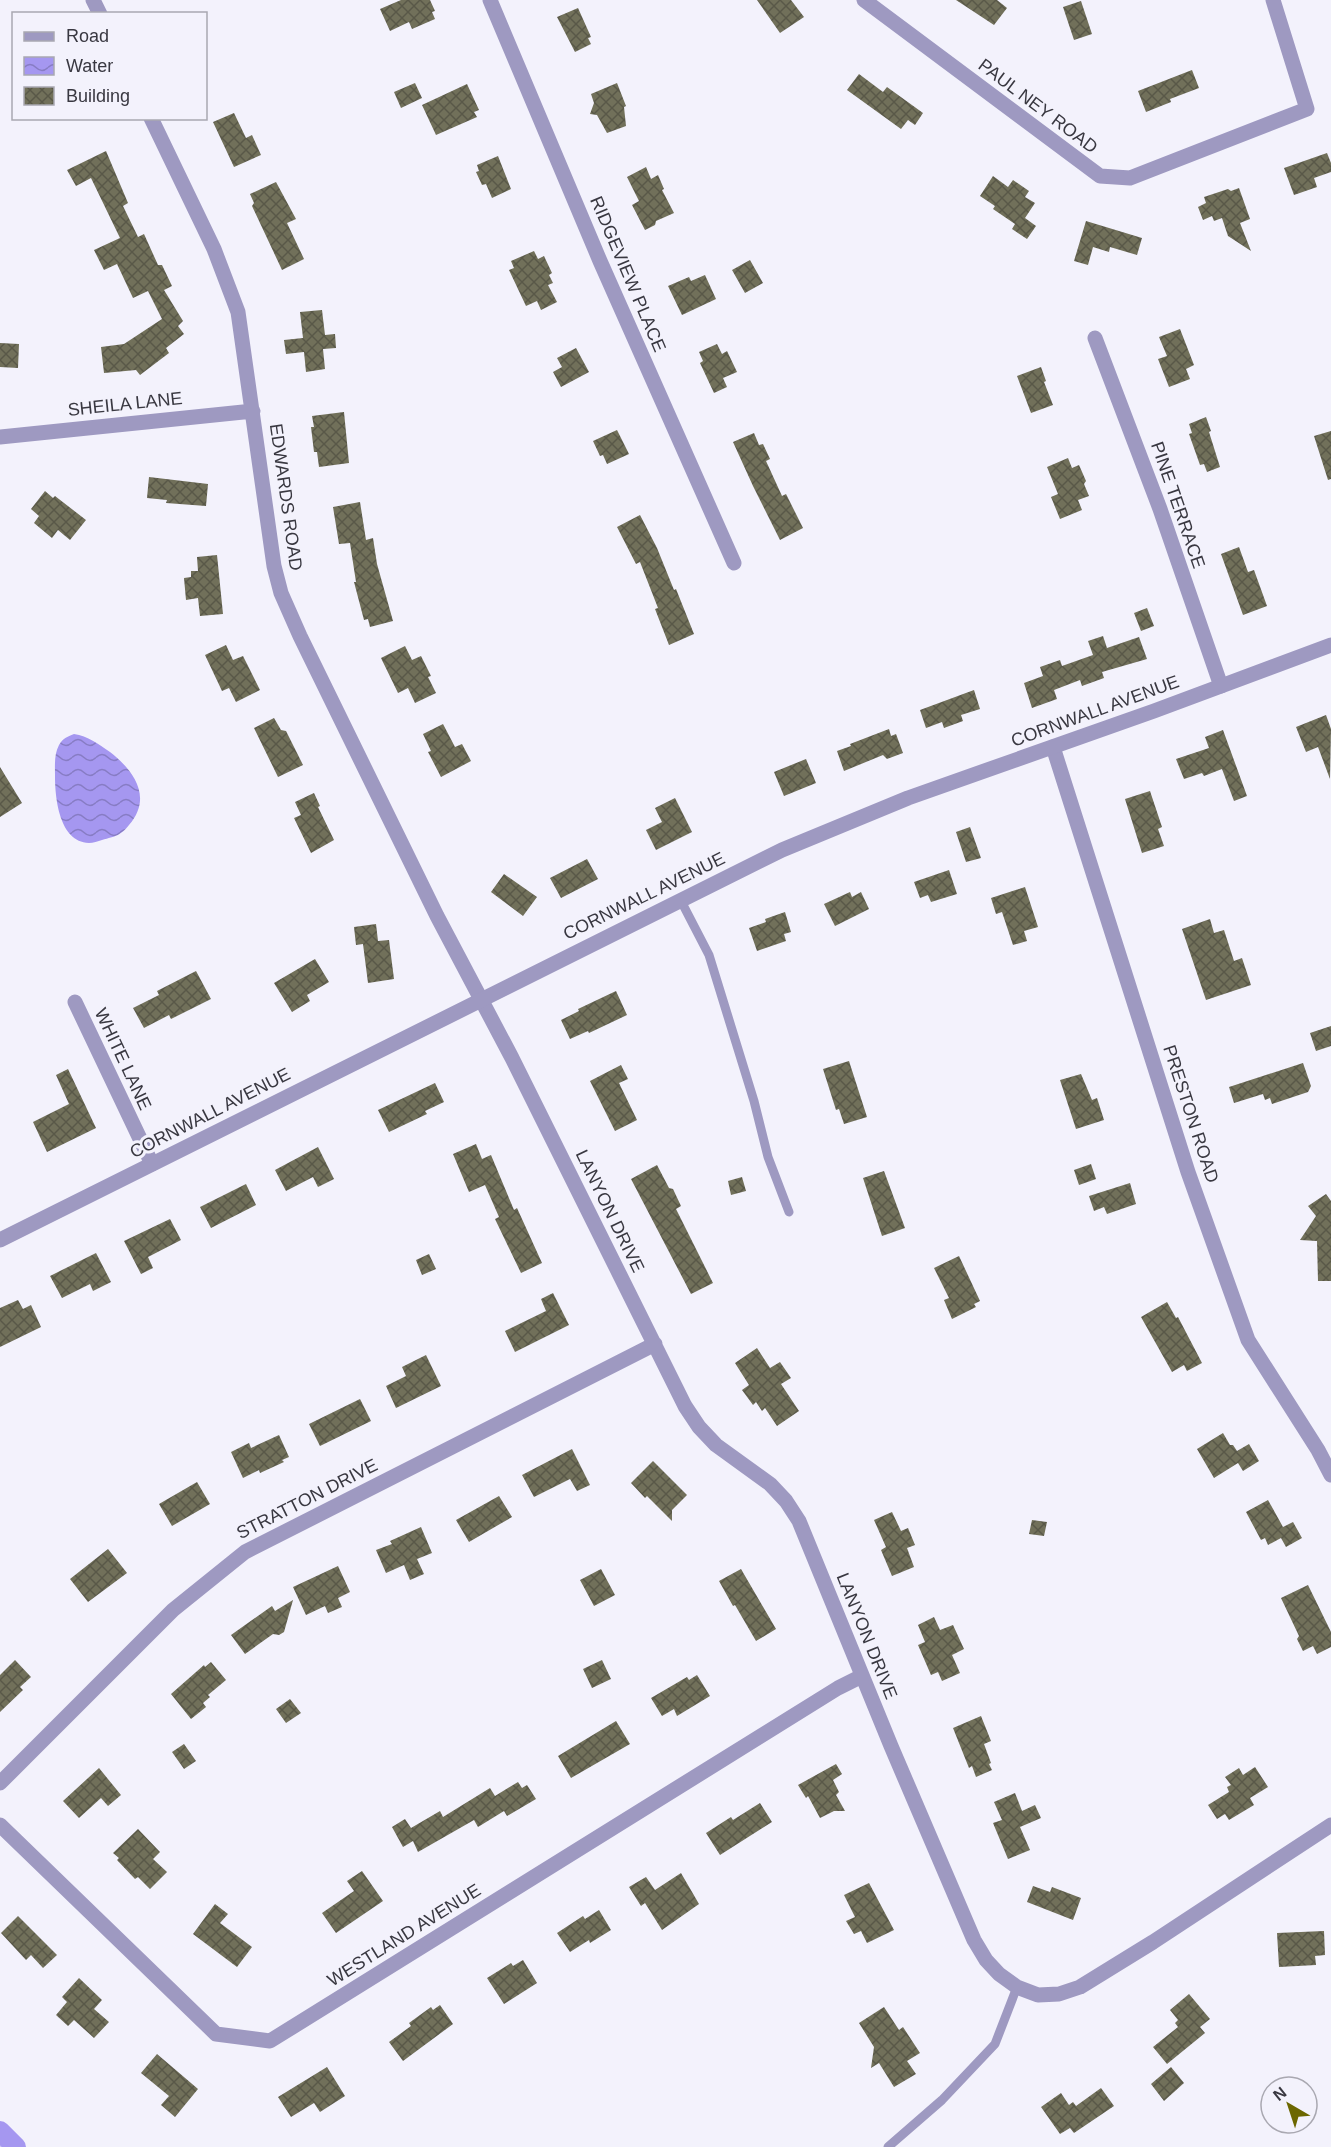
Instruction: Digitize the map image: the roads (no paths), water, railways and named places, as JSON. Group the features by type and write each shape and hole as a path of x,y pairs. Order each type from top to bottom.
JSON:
{"street":[{"name":"RIDGEVIEW PLACE","path":"490,0 600,261 734,563"},
{"name":"PAUL NEY ROAD","path":"864,0 1100,176 1130,178 1307,109 1273,0"},
{"name":"EDWARDS ROAD","path":"151,120 214,249 237,312 274,566 281,593 437,916 481,999"},
{"name":"PINE TERRACE","path":"1095,338 1156,498 1221,686"},
{"name":"SHEILA LANE","path":"0,437 253,411"},
{"name":"CORNWALL AVENUE","path":"0,1240 782,850 838,825 1331,645"},
{"name":"PRESTON ROAD","path":"1053,747 1188,1172 1248,1340 1318,1450 1331,1475"},
{"name":"LANYON DRIVE","path":"481,999 686,1406 699,1427 716,1445 770,1485 786,1501 799,1521 974,1940 986,1960 999,1974 1017,1987 1038,1995 1059,1994 1080,1987 1331,1825"},
{"name":"WHITE LANE","path":"75,1002 152,1164"},
{"name":"STRATTON DRIVE","path":"0,1783 173,1610 245,1552 655,1344"},
{"name":"WESTLAND AVENUE","path":"0,1825 216,2034 270,2042 838,1688 862,1676"}],"lane":[{"path":"680,899 709,955 754,1101 768,1157 789,1212"},
{"path":"888,2147 942,2100 994,2044 1017,1987"}],"water":[{"path":"74,734 93,741 119,759 133,776 140,795 136,815 126,829 117,835 92,843 79,841 71,835 65,827 58,806 55,785 56,752 65,738"}],"waterway":[{"path":"0,2131 16,2147"}]}
